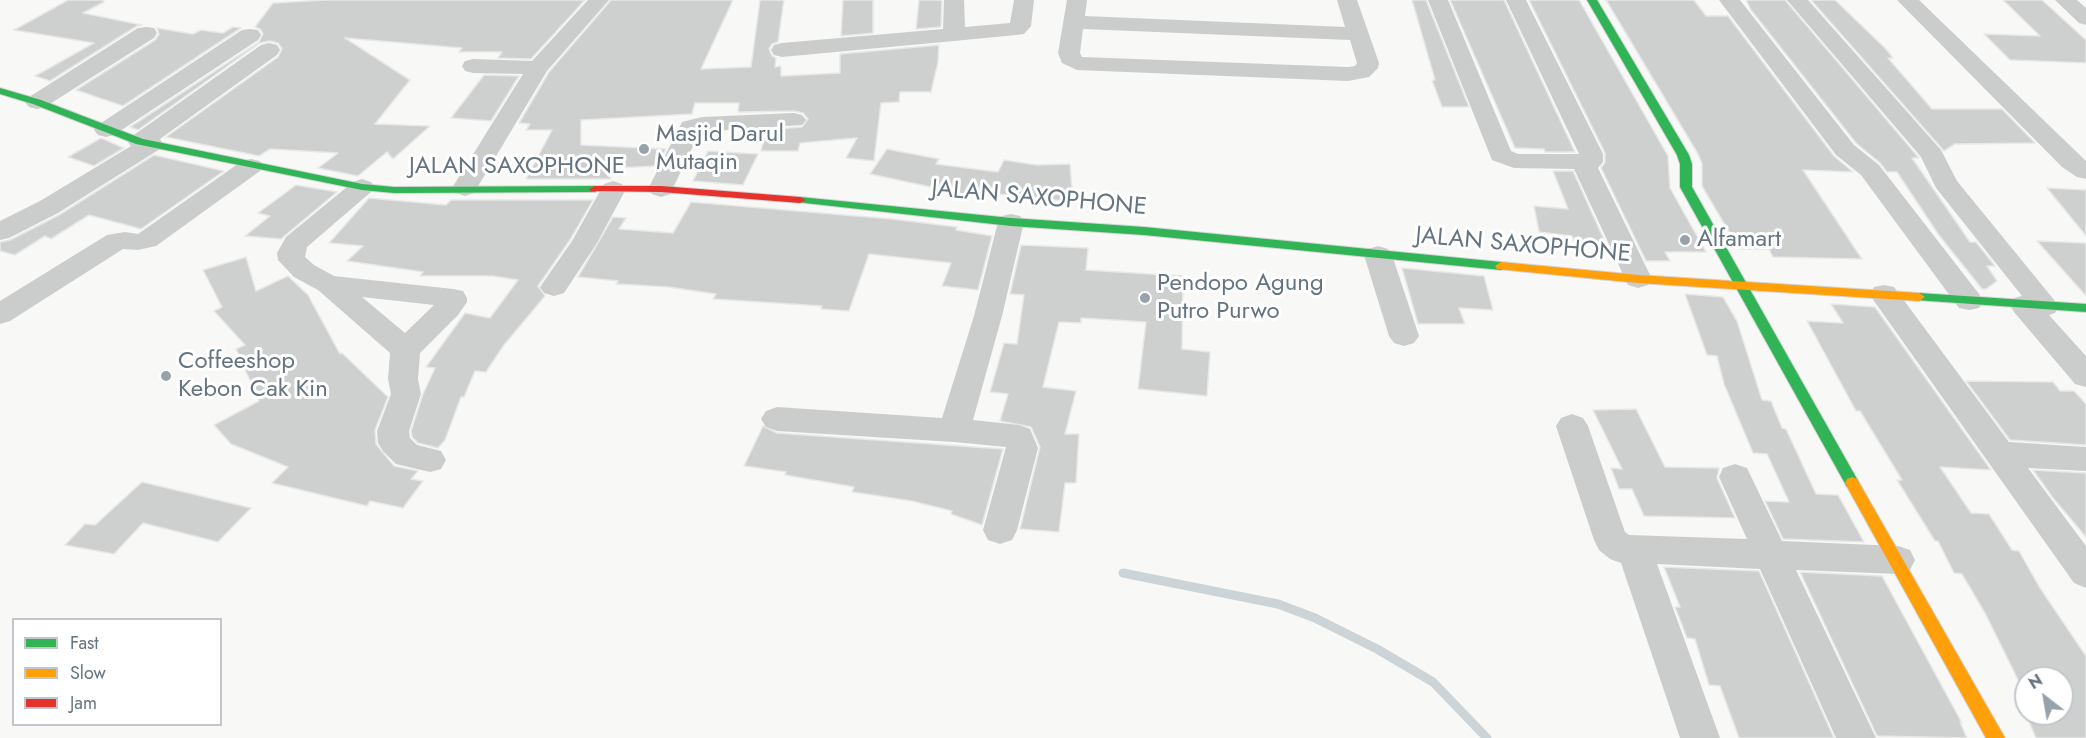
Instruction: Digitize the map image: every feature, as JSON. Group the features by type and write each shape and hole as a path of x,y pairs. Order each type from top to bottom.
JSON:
{"main road":[{"path":"1592,0 1683,154 1686,164 1686,187 1745,288 1996,738"},
{"name":"JALAN SAXOPHONE","path":"0,91 37,102 145,143 362,187 394,190 661,189 892,208 1011,222 1144,231 1745,288 1884,294 2086,308"}],"street":[{"path":"465,188 538,68 599,0"},
{"path":"954,0 954,35"},
{"path":"782,50 1018,28 1024,0"},
{"path":"1347,0 1368,63 1367,68 1361,72 1348,74 1088,65 1070,58 1076,11 1357,34"},
{"path":"1438,0 1501,155 1514,161 1591,162 1591,154 1516,0"},
{"path":"1729,0 1845,150 1870,170 1969,301"},
{"path":"1797,0 1932,155 1946,183 2086,376"},
{"path":"1907,0 2071,162 2086,172"},
{"path":"2065,0 2086,19"},
{"path":"37,102 146,33"},
{"path":"106,130 250,35"},
{"path":"0,232 49,207 145,143 269,50"},
{"path":"473,66 538,68"},
{"path":"661,189 690,127 702,124 794,120"},
{"path":"1583,163 1638,279"},
{"path":"0,314 116,241 147,240 251,166"},
{"path":"362,187 296,243 291,253 292,260 304,271 328,284 405,350"},
{"path":"554,287 584,243 612,189"},
{"path":"954,430 988,316 1011,222"},
{"path":"1378,255 1404,336"},
{"path":"328,284 453,298 448,308 405,350 403,379 406,394 393,431 394,443 407,455 430,460"},
{"path":"1884,294 2086,573"},
{"path":"777,420 1019,436 1022,442 1000,530"},
{"path":"1572,426 1611,540 1622,549 1771,553 1898,560"},
{"path":"2001,454 2086,459"},
{"path":"1735,477 1856,738"},
{"path":"1634,549 1700,738"}],"building":[{"path":"68,0 103,0 104,2 83,13 142,25 50,81 35,76 94,43 14,30"},
{"path":"325,0 585,0 531,59 498,58 502,52 459,52 462,48 345,38 410,80 375,124 430,126 393,159 387,152 358,176 318,168 338,153 270,149 259,156 166,137 278,57 282,49 278,43 270,41 260,43 138,130 130,127 259,42 263,34 255,27 273,3"},
{"path":"611,0 733,0 701,69 751,67 760,0 784,0 778,42 772,44 769,49 772,56 776,58 775,67 781,66 781,76 840,73 840,54 939,45 938,62 931,92 900,92 899,102 881,103 874,161 846,158 857,138 800,143 798,151 761,151 766,130 802,127 808,119 803,113 794,111 738,112 739,103 695,103 692,114 581,120 581,145 666,149 657,166 615,168 610,179 526,179 552,130 526,130 530,124 519,123 549,72"},
{"path":"843,0 873,0 873,33 841,36"},
{"path":"919,0 942,0 941,27 916,29"},
{"path":"1412,0 1426,0 1469,107 1442,107 1432,80 1435,80"},
{"path":"1450,0 1504,0 1575,152 1545,152 1544,149 1515,148"},
{"path":"1529,0 1579,0 1668,156 1670,188 1706,252 1665,252 1670,261 1646,261 1601,168 1605,162 1605,153"},
{"path":"1606,0 1694,0 1706,16 1728,16 1834,156 1853,172 1803,170 1862,259 1773,257 1769,249 1739,249 1702,186 1702,164 1698,154"},
{"path":"1746,0 1785,0 1919,158 1912,158 1970,242 1976,242 1995,266 1987,266 1997,281 1986,289 1982,289 1938,234 1897,172 1887,172 1856,143 1751,10"},
{"path":"1811,0 1835,0 1886,49 1893,58 1888,58 1932,109 2002,109 2035,143 1955,144 1944,151"},
{"path":"2003,0 2042,0 2086,40 2086,63 2010,60 1984,34 2040,36"},
{"path":"233,27 241,28 123,106 76,90 155,40 159,34 157,28 193,34 201,30 223,33"},
{"path":"484,75 519,76 491,121 451,118"},
{"path":"101,138 124,148 94,166 68,157"},
{"path":"887,149 939,159 936,164 998,172 1004,160 1037,165 1070,164 1073,202 970,191 968,195 870,174"},
{"path":"708,151 758,154 743,185 693,181"},
{"path":"154,155 224,171 141,229 89,215 51,239 45,236 15,255 0,251 0,242 10,240 59,215"},
{"path":"1553,171 1573,171 1606,244 1575,243 1572,236 1539,232 1534,206 1568,209"},
{"path":"296,185 337,192 281,239 245,236 270,216 258,213"},
{"path":"2047,188 2086,190 2086,236"},
{"path":"369,198 446,205 451,200 593,200 570,240 538,286 545,296 504,345 486,372 475,371 464,397 461,397 445,440 438,448 418,443 412,437 411,431 423,394 435,368 426,367 465,313 490,318 518,280 492,276 420,276 423,272 347,261 363,246 329,243"},
{"path":"691,202 892,219 957,227 956,230 992,236 978,290 942,286 951,263 869,254 849,311 821,309 822,306 713,299 716,294 668,287 616,284 618,281 578,277 613,217 626,218 619,229 673,233"},
{"path":"2037,241 2086,243 2086,296"},
{"path":"1021,245 1088,248 1086,270 1183,276 1182,349 1210,352 1207,396 1138,389 1146,322 1081,318 1081,323 1059,322 1043,387 1076,391 1065,434 1079,434 1076,483 1065,483 1059,532 1020,529 1040,447 1031,427 1000,421 1008,394 990,392 1004,343 1017,344 1024,295 1010,294"},
{"path":"246,257 256,291 288,276 308,295 340,354 342,353 388,397 375,430 376,444 394,466 418,471 411,479 423,481 403,508 370,501 367,506 272,483 288,467 231,444 214,425 259,401 236,349 245,345 214,311 222,307 203,270"},
{"path":"1402,268 1484,276 1493,310 1459,308 1465,324 1418,324"},
{"path":"1685,294 1723,297 1737,321 1762,400 1771,401 1782,428 1786,429 1816,494 1838,495 1864,542 1783,539 1765,501 1789,502 1767,454 1753,453 1724,384 1717,356 1707,355"},
{"path":"1831,304 1875,307 1991,470 1940,467 1971,513 1989,514 2012,550 2019,551 2040,588 2086,656 2086,738 2036,738 2031,726 2074,726 2074,666 2014,666 2014,672 1986,615 1962,574 1954,573 1938,541 1935,541 1897,480 1902,480 1860,411 1856,411 1807,321 1843,323"},
{"path":"1966,381 2053,382 2060,391 2074,391 2086,404 2086,445 2010,440"},
{"path":"1636,409 1665,467 1719,468 1717,478 1735,518 1644,516 1632,489 1619,489 1611,468 1622,469 1593,410"},
{"path":"763,426 777,433 1003,449 982,525 951,514 952,511 912,501 852,492 854,487 785,475 786,472 744,466"},
{"path":"2033,470 2086,473 2086,537 2053,498"},
{"path":"142,482 251,508 218,542 143,523 114,554 65,545 85,524 95,525"},
{"path":"1664,567 1759,571 1834,738 1739,738 1720,686 1709,685 1695,639 1687,638 1675,607 1680,607"},
{"path":"1800,572 1882,576 1962,723 1960,722 1967,738 1877,736"}],"waterway":[{"path":"1123,573 1278,604 1315,618 1377,649 1433,682 1487,738"}],"traffic: fast":[{"path":"1592,0 1683,155 1686,164 1686,187 1852,483"},
{"path":"0,91 37,102 140,142 362,187 394,190 595,189"},
{"path":"800,200 1011,222 1144,231 1501,266"},
{"path":"1919,297 2086,308"}],"traffic: slow":[{"path":"1501,266 1638,279 1919,297"},
{"path":"1852,483 1996,738"}],"traffic: jam":[{"path":"595,189 661,189 800,200"}],"place":[{"name":"Masjid Darul Mutaqin","path":"644,149"},
{"name":"Alfamart","path":"1685,240"},
{"name":"Pendopo Agung Putro Purwo","path":"1145,298"},
{"name":"Coffeeshop Kebon Cak Kin","path":"166,376"}]}
